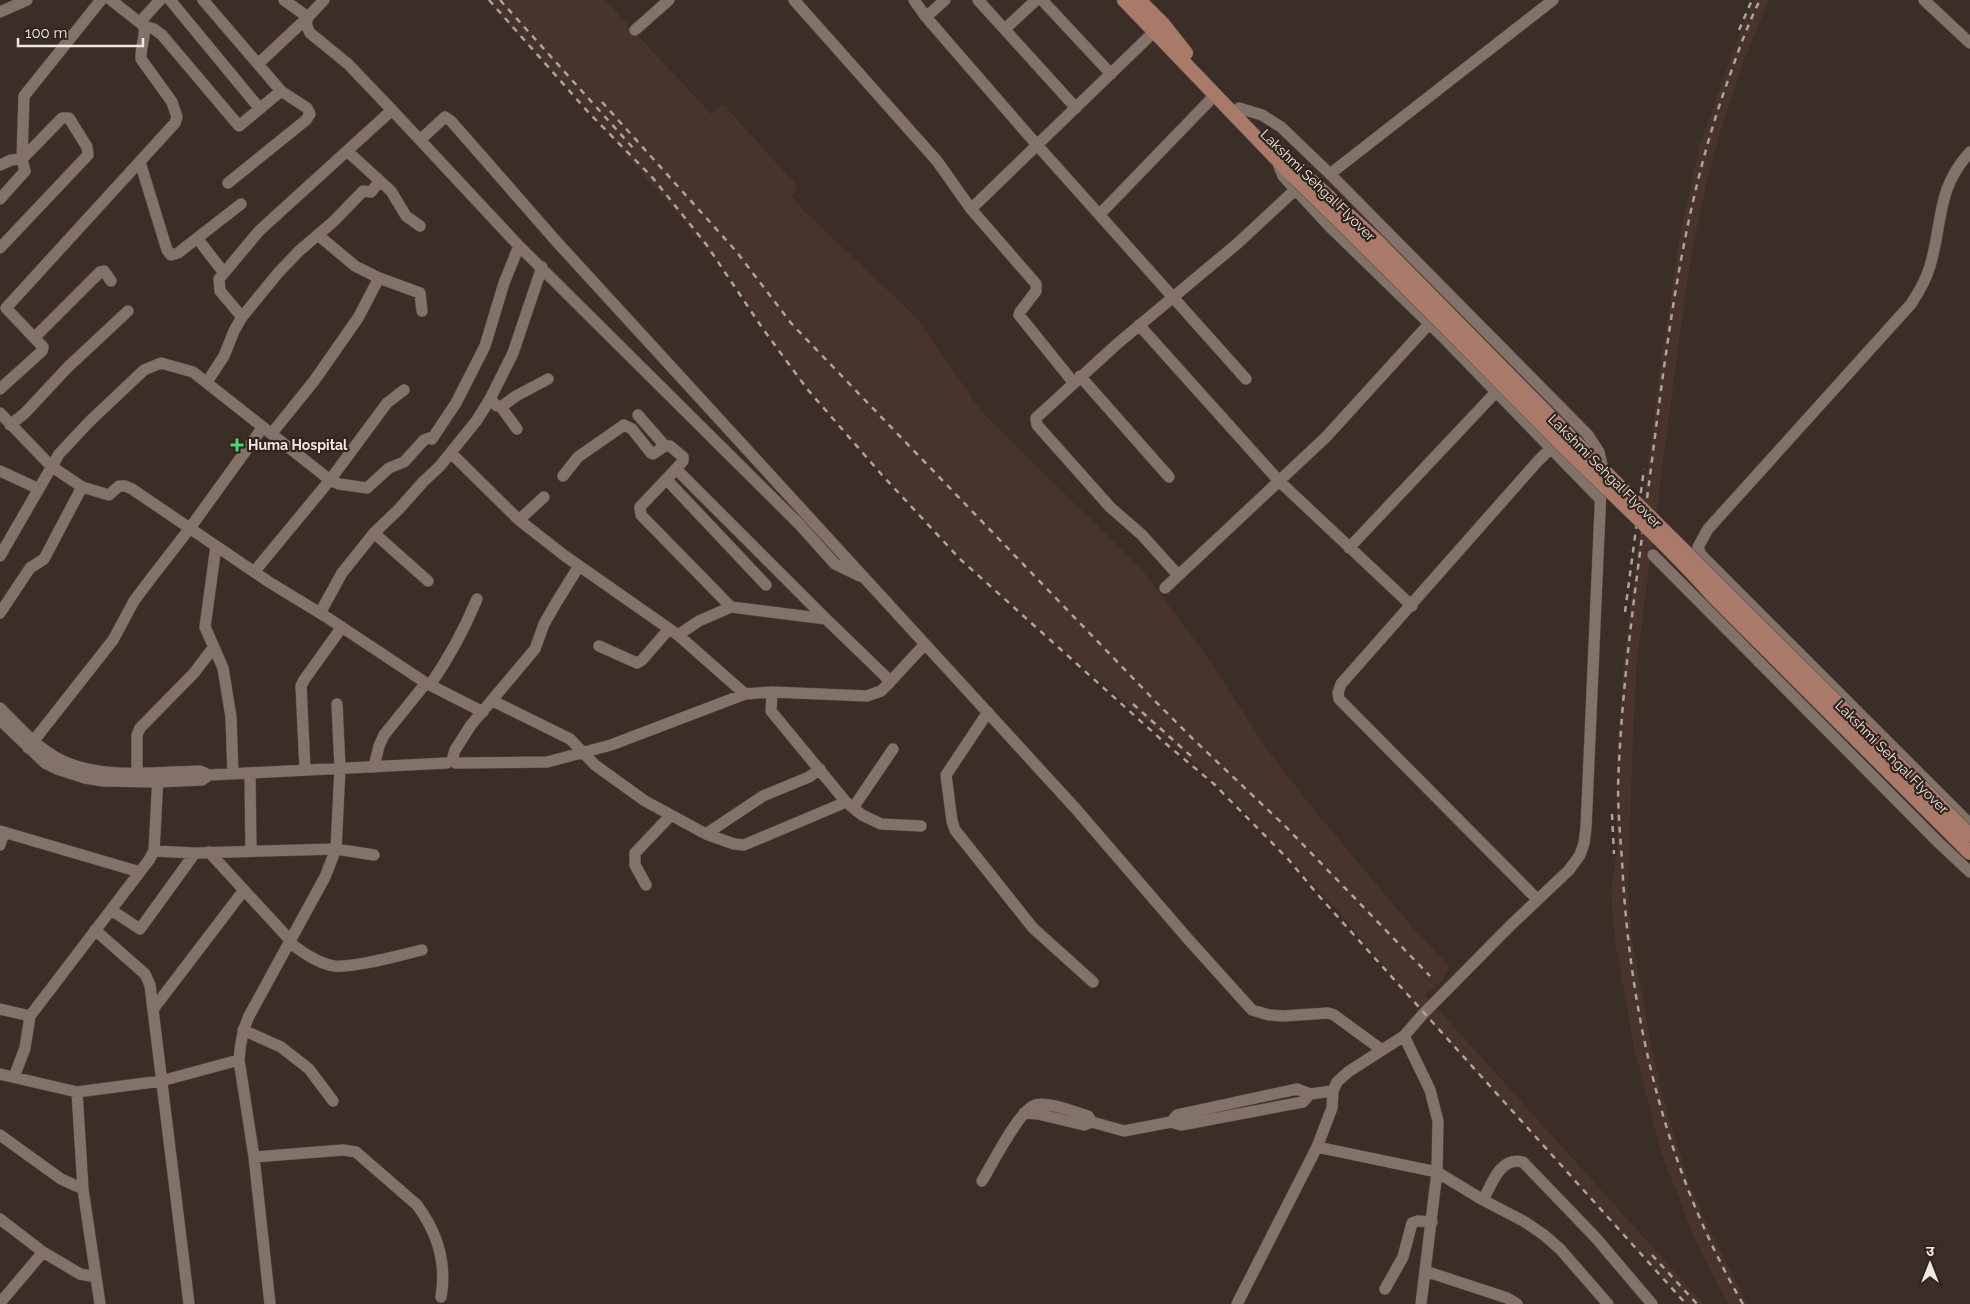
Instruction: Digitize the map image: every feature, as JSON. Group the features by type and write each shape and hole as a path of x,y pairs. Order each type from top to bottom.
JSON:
{"main road":[{"path":"1124,0 1159,28"},
{"path":"1139,0 1159,28"},
{"name":"Lakshmi Sehgal Flyover","path":"1159,28 1215,95 1274,156 1370,250 1595,478 1680,560 1970,853"},
{"name":"Lakshmi Sehgal Flyover","path":"1159,28 1239,108 1297,179 1378,242 1970,835"}],"street":[{"path":"0,12 27,0"},
{"path":"0,199 26,172 22,159 24,96 101,0"},
{"path":"111,0 142,24 162,35 239,126 281,91"},
{"path":"142,24 160,0"},
{"path":"170,0 260,108"},
{"path":"203,0 281,91 307,108 310,114 306,120 228,183"},
{"path":"284,0 308,17"},
{"path":"258,64 324,0"},
{"path":"635,30 669,0"},
{"path":"794,0 937,161 971,209 1036,284 1036,291 1019,315 1076,379 1169,477"},
{"path":"914,0 926,17 1037,145 1246,379"},
{"path":"926,17 945,0"},
{"path":"978,0 1076,108"},
{"path":"1005,29 1036,0"},
{"path":"1042,0 1045,1 1110,74"},
{"path":"1330,174 1552,0"},
{"path":"1924,0 1970,43"},
{"path":"308,17 306,24 310,33 348,64 519,246 798,524 835,564 864,578"},
{"path":"0,389 42,351 43,346 3,306 140,162 175,123 178,117 172,102 141,59 140,53 146,35 142,24"},
{"path":"971,209 1159,28"},
{"path":"1100,214 1215,95"},
{"path":"1237,1304 1317,1147 1332,1108 1333,1090 1337,1082 1348,1072 1404,1036 1424,1013 1537,899 1569,870 1580,855 1584,843 1602,465 1599,452 1588,434 1330,174 1282,127 1262,115 1239,108"},
{"path":"242,317 220,291 219,279 259,231 392,110"},
{"path":"420,140 445,116 451,121 556,241 1076,809 1252,1010 1269,1015 1283,1016 1328,1013 1334,1015 1382,1050"},
{"path":"0,165 11,160 22,159 62,118 66,117 69,118 88,151 85,159 0,248"},
{"path":"347,151 394,195 406,216 420,226"},
{"path":"1970,152 1948,183 1943,198 1930,267 1922,286 1911,304 1706,532 1698,547 1702,554 1970,824"},
{"path":"140,162 168,253 175,255 241,204"},
{"path":"1178,575 1142,535 1110,507 1038,425 1037,415 1139,325 1238,243 1297,179 1330,226 1600,499"},
{"path":"207,382 224,356 242,317 278,273 363,191 371,192 379,182"},
{"path":"318,235 355,266 378,278 420,293 422,311"},
{"path":"197,238 224,273"},
{"path":"0,556 59,454 89,422 144,370 161,363 193,372 330,480 339,484 367,488 389,468 404,462 424,440 432,439 456,403 485,346 504,283 519,246"},
{"path":"320,613 342,572 374,533 440,466 478,420 513,353 542,267"},
{"path":"35,337 100,272 104,271 111,281"},
{"path":"30,744 113,640 134,601 190,528 268,430 314,381 358,318 378,278"},
{"path":"10,425 25,413 68,367 128,311"},
{"path":"1165,588 1326,437 1429,324"},
{"path":"1139,325 1279,481 1412,606"},
{"path":"501,407 516,396 548,379"},
{"path":"254,572 330,480 387,403 404,390"},
{"path":"1349,548 1496,392"},
{"path":"490,399 497,406 501,407 517,429"},
{"path":"0,413 51,466 82,487 109,495 117,486 125,486 428,684 484,712"},
{"path":"638,415 665,446"},
{"path":"562,476 578,457 624,425 632,429 650,453 653,454 665,446 670,446 683,457 683,461 640,508 641,515 731,607"},
{"path":"1537,899 1339,699 1338,693 1341,684 1551,448"},
{"path":"451,453 519,520 580,566 674,632 745,694"},
{"path":"676,470 885,676 889,683"},
{"path":"0,471 39,489"},
{"path":"667,480 766,585"},
{"path":"0,612 30,568 44,559 82,487"},
{"path":"519,520 544,497"},
{"path":"374,533 428,581"},
{"path":"216,546 205,622 207,632 222,668 229,709 233,774"},
{"path":"1653,555 1970,872"},
{"path":"452,761 463,737 535,649 544,624 580,566"},
{"path":"374,767 378,746 384,735 446,662 464,630 477,599"},
{"path":"599,646 637,663 674,632 731,607 826,619"},
{"path":"305,769 301,686 342,627"},
{"path":"0,720 30,744 103,781 183,776 200,771 209,774 233,774 452,761 547,762 611,745 745,694 772,692 867,696 882,691 925,644"},
{"path":"137,772 137,735 140,728 194,673 213,648"},
{"path":"772,692 771,711 850,805 862,815 882,824 921,826"},
{"path":"493,701 570,739 595,765 620,785 706,834 734,844 744,845 850,805 894,749"},
{"path":"270,1304 254,1157 239,1060 243,1030 330,867 336,849 340,768 337,704"},
{"path":"0,708 30,744"},
{"path":"988,712 946,775 953,826 1029,924 1053,948 1093,982"},
{"path":"706,834 763,796 809,777 820,769"},
{"path":"91,775 137,772 158,777"},
{"path":"250,773 251,851"},
{"path":"14,1077 25,1048 30,1016 154,851 158,777"},
{"path":"646,885 635,864 635,853 671,815"},
{"path":"0,844 2,832 140,872"},
{"path":"154,851 195,853 336,849 374,855"},
{"path":"209,852 290,941 313,959 334,966 373,961 422,950"},
{"path":"111,910 140,929 195,853"},
{"path":"154,1008 244,890"},
{"path":"95,930 145,974 150,984 189,1304"},
{"path":"0,1010 30,1016"},
{"path":"243,1030 288,1052 309,1069 333,1101"},
{"path":"1404,1036 1430,1090 1438,1121 1437,1172 1421,1304"},
{"path":"0,1074 77,1092 161,1081 239,1060"},
{"path":"982,1181 1024,1113 1038,1114 1084,1125 1092,1122 1124,1131 1171,1122 1181,1125 1303,1102 1310,1094 1333,1090"},
{"path":"77,1092 83,1189 100,1304"},
{"path":"0,1135 61,1179 83,1189"},
{"path":"1317,1147 1437,1172 1483,1200 1525,1222 1544,1235 1566,1255 1608,1304"},
{"path":"254,1157 344,1150 356,1152 417,1205 423,1213 439,1247 443,1261 444,1281 441,1297"},
{"path":"1483,1200 1498,1171 1506,1164 1518,1161 1523,1162 1596,1238 1652,1304"},
{"path":"0,1218 43,1252 80,1274 96,1277"},
{"path":"1385,1289 1403,1257 1412,1223 1418,1221 1432,1222"},
{"path":"2,1296 43,1252"},
{"path":"1426,1271 1500,1296 1517,1304"}],"shaded area":[{"path":"486,0 605,0 711,114 723,104 798,187 791,196 803,210 917,318 981,411 1143,571 1206,655 1268,751 1315,811 1414,929 1450,967 1440,983 1425,995 1704,1304 1685,1304 1414,1003 1340,913 1230,796 1172,743 982,579 919,515 794,375 735,285 690,228 575,96"},
{"path":"1754,0 1769,0 1746,55 1723,122 1706,185 1692,250 1680,333 1637,659 1628,890 1632,938 1650,1040 1664,1101 1691,1188 1710,1231 1747,1304 1728,1304 1694,1237 1661,1152 1633,1043 1615,940 1611,894 1617,847 1617,754 1624,660 1660,369 1680,235 1700,145 1733,51"}],"railway":[{"path":"489,0 588,112 652,177 706,244 763,329 808,390 882,475 960,559 1165,743 1214,784 1288,859 1319,896 1686,1304"},
{"path":"500,0 634,149"},
{"path":"1739,30 1752,0"},
{"path":"1743,1304 1716,1253 1692,1200 1672,1145 1656,1090 1633,976 1626,918 1618,786 1623,700 1632,614 1666,350 1681,257 1702,165 1715,120 1740,46 1760,0"},
{"path":"602,102 736,251 791,323 1155,701 1286,827 1430,976"},
{"path":"1625,612 1644,469"},
{"path":"1133,704 1191,756"},
{"path":"1612,814 1614,854"},
{"path":"1652,1255 1697,1304"}],"place":[{"name":"Huma Hospital","path":"237,445"}]}
